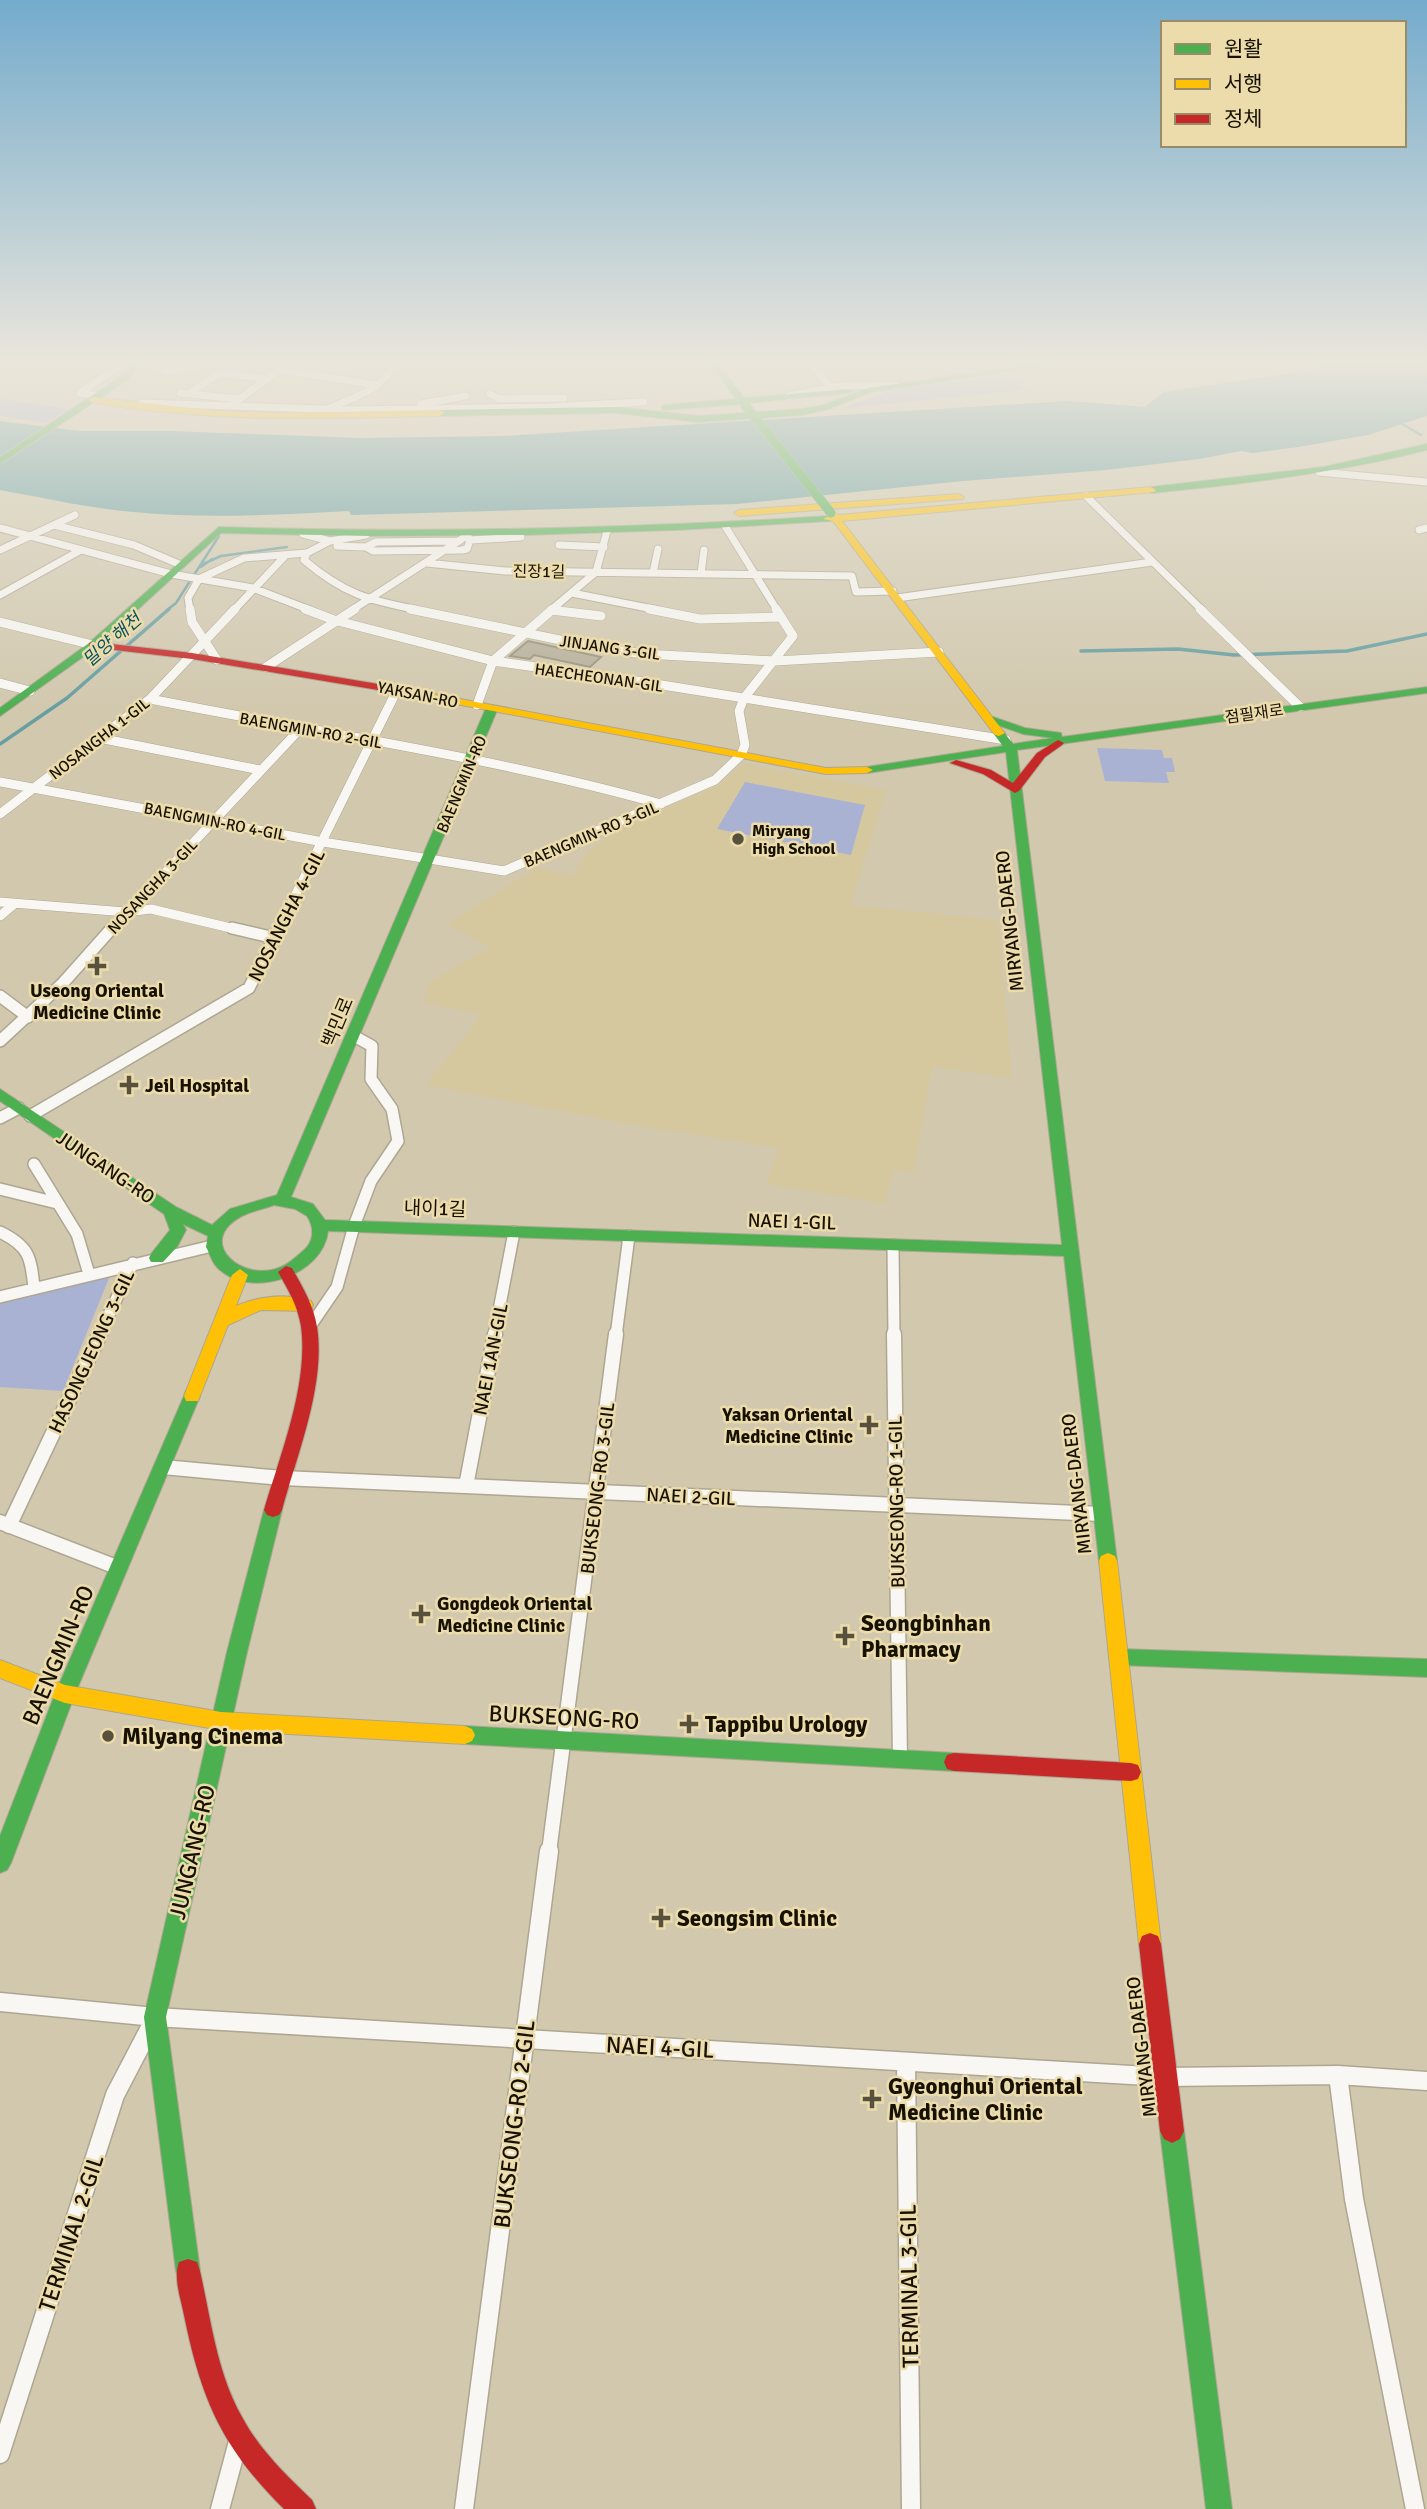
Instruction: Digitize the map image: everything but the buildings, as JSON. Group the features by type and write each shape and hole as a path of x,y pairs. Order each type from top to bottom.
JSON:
{"street":[{"path":"802,476 1009,745"},
{"path":"704,521 725,526 954,503 970,497 995,506 1279,476"},
{"path":"1363,476 1427,482"},
{"path":"1086,496 1300,707"},
{"path":"559,545 704,521 954,503"},
{"path":"0,550 75,515"},
{"path":"54,525 134,545 176,570"},
{"path":"725,526 793,635 744,698 738,711 745,745 741,755"},
{"path":"0,528 81,550 176,570"},
{"path":"0,712 93,645 219,530 303,534 366,541 373,551 467,549 470,540 521,537"},
{"path":"303,534 330,541 606,539"},
{"path":"266,667 463,538"},
{"path":"484,707 493,661 596,572 606,539"},
{"path":"217,660 192,622 188,598 199,579 244,558 307,554 330,541"},
{"path":"321,545 366,541"},
{"path":"653,573 658,549"},
{"path":"0,595 81,550"},
{"path":"701,574 704,550"},
{"name":"JINJANG 3-GIL","path":"307,554 304,559 309,567 331,583 368,600 524,633 644,654 775,661 939,652"},
{"name":"NOSANGHA 1-GIL","path":"0,814 150,699 284,557"},
{"path":"895,594 1152,562"},
{"name":"진장1길","path":"426,563 505,570 852,576 856,592 895,594"},
{"name":"HAECHEONAN-GIL","path":"176,570 199,579 253,588 334,620 493,661 744,698 1009,745"},
{"path":"572,593 700,619 781,617"},
{"path":"551,610 601,616"},
{"path":"0,622 93,645"},
{"name":"YAKSAN-RO","path":"93,645 266,667 826,771 878,770 1009,745"},
{"path":"0,683 30,691"},
{"name":"NOSANGHA 4-GIL","path":"0,1118 25,1112 249,988 397,690"},
{"name":"점필재로","path":"1009,745 1427,690"},
{"name":"BAENGMIN-RO 2-GIL","path":"150,699 472,759"},
{"name":"BAENGMIN-RO","path":"429,860 472,759 484,707"},
{"name":"점필재로","path":"990,719 1023,731 1074,738"},
{"name":"NOSANGHA 3-GIL","path":"0,1041 63,983 126,912 301,728"},
{"path":"99,738 260,770"},
{"name":"점필재로","path":"1015,789 1041,755 1074,738"},
{"name":"MIRYANG-DAERO","path":"1009,745 1119,1657 1165,2077 1219,2509"},
{"name":"BAENGMIN-RO 3-GIL","path":"429,860 504,871 715,780 741,755"},
{"path":"472,759 601,785 661,804"},
{"name":"YAKSAN-RO","path":"924,763 976,766 1015,789"},
{"name":"BAENGMIN-RO 4-GIL","path":"0,782 429,860"},
{"name":"백민로","path":"282,1200 429,860"},
{"path":"0,902 126,912 151,909 275,937"},
{"path":"0,916 13,905"},
{"path":"0,996 28,1017"},
{"path":"311,1325 337,1287 354,1226 372,1181 398,1141 392,1109 371,1079 372,1046 354,1035"},
{"name":"JUNGANG-RO","path":"0,1094 214,1240"},
{"path":"34,1164 78,1234 89,1274"},
{"path":"0,1189 57,1203"},
{"path":"282,1200 305,1206 315,1214 321,1225 322,1237 317,1249 308,1260 286,1272 258,1278 240,1275 225,1269 216,1258 214,1240 224,1220 255,1203 282,1200"},
{"path":"156,1258 172,1244 178,1230 171,1211"},
{"name":"내이1길","path":"321,1225 513,1232"},
{"path":"0,1232 20,1241 31,1255 34,1288"},
{"name":"NAEI 1-GIL","path":"513,1232 1069,1251"},
{"name":"NAEI 1AN-GIL","path":"466,1486 513,1232"},
{"name":"BUKSEONG-RO 3-GIL","path":"564,1740 629,1236"},
{"path":"133,1263 214,1240"},
{"name":"BUKSEONG-RO 1-GIL","path":"893,1245 900,1759"},
{"name":"HASONGJEONG 3-GIL","path":"0,1297 133,1263"},
{"name":"HASONGJEONG 3-GIL","path":"5,1524 133,1263"},
{"name":"JUNGANG-RO","path":"286,1272 305,1305 311,1325 310,1367 221,1721 155,2017 185,2257 207,2361 232,2426 263,2470 303,2509"},
{"path":"163,1467 240,1275"},
{"path":"221,1322 250,1303 269,1300 305,1305"},
{"name":"BAENGMIN-RO","path":"2,1853 65,1695 163,1467"},
{"name":"NAEI 2-GIL","path":"163,1467 282,1478 1101,1514"},
{"path":"5,1524 119,1568"},
{"path":"1119,1657 1427,1668"},
{"name":"BUKSEONG-RO","path":"0,1669 65,1695 221,1721 1131,1772"},
{"name":"BUKSEONG-RO 2-GIL","path":"464,2509 564,1740"},
{"name":"NAEI 4-GIL","path":"0,2002 155,2017 1165,2077"},
{"name":"TERMINAL 2-GIL","path":"0,2454 115,2095 155,2017"},
{"name":"TERMINAL 3-GIL","path":"906,2062 911,2509"},
{"path":"1338,2075 1354,2199 1415,2509"},
{"path":"1165,2077 1338,2075 1427,2081"},
{"path":"220,2509 240,2437"}],"shaded area":[{"path":"0,476 1027,476 737,504 351,515 349,511 214,516 133,512 0,490"},
{"path":"1097,748 1162,750 1164,758 1172,758 1175,772 1166,772 1169,783 1105,781"},
{"path":"744,764 886,790 851,905 998,920 1012,1078 932,1067 914,1173 894,1170 884,1204 766,1184 779,1148 627,1124 426,1085 482,1014 424,1003 428,983 489,947 447,924 536,868 573,875 589,850 621,828 720,784"},
{"path":"745,782 865,805 851,855 717,829"},
{"path":"112,1271 63,1391 0,1387 0,1302"}],"waterway":[{"name":"밀양 해천","path":"167,610 176,603 219,536"},
{"name":"밀양 해천","path":"208,562 221,556 287,547"},
{"name":"밀양 해천","path":"208,562 212,559"},
{"name":"밀양 해천","path":"201,567 208,562"},
{"name":"밀양 해천","path":"203,564 208,562"},
{"name":"밀양 해천","path":"0,744 67,698 169,609"},
{"path":"1081,651 1178,649 1234,655 1347,651 1427,634"}],"traffic: fast":[{"path":"802,476 831,513"},
{"path":"1151,490 1276,476"},
{"path":"0,713 93,645 219,530 524,532 676,528 828,519"},
{"path":"867,770 1081,737 1427,690"},
{"path":"282,1201 492,708"},
{"path":"990,719 1023,731 1057,735"},
{"path":"999,733 1011,749 1108,1561"},
{"path":"0,1094 171,1211 215,1233"},
{"path":"273,1200 290,1202 313,1212 320,1224 317,1245 288,1271 262,1277 239,1274 222,1262 213,1247 217,1229 236,1213 273,1200"},
{"path":"157,1258 171,1243 178,1230 171,1211"},
{"path":"321,1225 1069,1251"},
{"path":"0,1863 65,1694 192,1396"},
{"path":"188,2271 155,2017 237,1652 273,1510"},
{"path":"1119,1657 1427,1668"},
{"path":"465,1735 954,1762"},
{"path":"1172,2131 1219,2509"}],"traffic: slow":[{"path":"828,519 1151,490"},
{"path":"739,513 959,497"},
{"path":"831,513 999,733"},
{"path":"402,691 826,771 867,770"},
{"path":"192,1396 240,1275"},
{"path":"221,1322 242,1310 261,1304 305,1305"},
{"path":"1108,1561 1150,1944"},
{"path":"0,1669 65,1694 221,1721 465,1735"}],"traffic: jam":[{"path":"93,645 192,656 402,691"},
{"path":"956,763 987,772 1015,789 1041,755 1058,743"},
{"path":"273,1510 299,1418 309,1368 309,1326 297,1292 286,1272"},
{"path":"954,1762 1131,1772"},
{"path":"1150,1944 1172,2131"},
{"path":"188,2271 205,2351 224,2409 240,2439 256,2460 303,2509"}],"place":[{"name":"Miryang High School","path":"738,839"},
{"name":"Useong Oriental Medicine Clinic","path":"97,966"},
{"name":"Jeil Hospital","path":"129,1085"},
{"name":"Yaksan Oriental Medicine Clinic","path":"869,1425"},
{"name":"Gongdeok Oriental Medicine Clinic","path":"421,1614"},
{"name":"Seongbinhan Pharmacy","path":"845,1636"},
{"name":"Tappibu Urology","path":"689,1724"},
{"name":"Milyang Cinema","path":"108,1736"},
{"name":"Seongsim Clinic","path":"661,1918"},
{"name":"Gyeonghui Oriental Medicine Clinic","path":"872,2099"}]}
